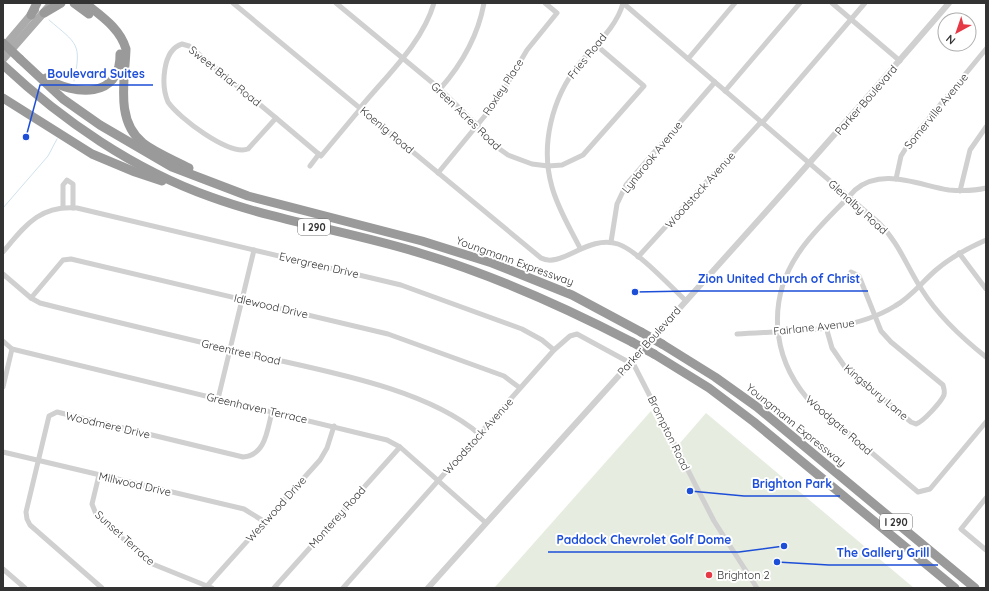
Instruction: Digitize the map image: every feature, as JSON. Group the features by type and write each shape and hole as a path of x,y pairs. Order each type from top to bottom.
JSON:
{"highway":[{"path":"31,15 37,3"},
{"path":"44,13 61,3"},
{"path":"28,66 56,84 77,91 87,92 99,89 108,84 114,77 119,67 120,57 115,38 111,31 74,3"},
{"path":"85,3 114,28 124,43 126,49 124,107 128,123 134,134 144,144 223,187"},
{"name":"Youngmann Expressway","path":"3,43 63,99 119,138 172,167 248,196 422,241 492,264 572,295 641,332 715,377 757,407 975,588"},
{"name":"Youngmann Expressway","path":"3,65 71,120 123,156 210,197 282,219 422,253 482,273 565,308 654,354 709,388 754,422 955,588"},
{"path":"3,98 69,140 103,159 135,172 210,197"}],"main road":[{"path":"3,48 41,3"},
{"path":"3,59 52,3"}],"street":[{"name":"Koenig Road","path":"233,3 541,258 548,261 556,260 580,248"},
{"name":"Green Acres Road","path":"336,3 440,89 477,125 494,145 508,155 524,162 548,166 569,162 583,155 644,86 596,45"},
{"path":"310,166 319,154 321,156 422,31 434,3"},
{"path":"440,89 456,69 468,50 477,29 484,3"},
{"name":"Roxley Place","path":"438,172 501,94 535,39 557,13 545,3"},
{"name":"Fries Road","path":"580,248 556,198 548,166 549,134 555,107 573,72 612,25 623,3"},
{"name":"Glenalby Road","path":"623,3 879,223 894,240 920,286 946,322 986,357"},
{"path":"688,59 735,3"},
{"path":"725,91 800,3"},
{"path":"832,3 900,61"},
{"name":"Woodstock Avenue","path":"638,257 762,123 865,3"},
{"name":"Parker Boulevard","path":"428,588 810,164 950,3"},
{"name":"Sweet Briar Road","path":"276,118 251,146 245,150 238,150 207,136 168,102 165,95 166,62 177,47 182,44 189,46 276,118 319,154"},
{"name":"Somerville Avenue","path":"896,179 901,156 911,140 986,49"},
{"name":"Lynbrook Avenue","path":"611,242 617,204 626,185 715,82"},
{"path":"960,191 970,150 986,127"},
{"name":"Woodgate Road","path":"986,188 960,191 896,179 882,178 872,180 860,186 801,250 791,265 780,295 777,331 781,350 787,367 795,382 807,398 918,492 930,489 986,422"},
{"path":"63,207 63,184 68,180 73,184 73,208"},
{"name":"Evergreen Drive","path":"3,252 31,220 45,212 63,207 73,208 401,285 522,329 542,340 554,350"},
{"name":"Fairlane Avenue","path":"737,334 826,327 856,323 874,317 904,301 937,269 959,253 986,240"},
{"path":"580,248 593,243 611,242 627,248 686,301"},
{"path":"218,399 254,250"},
{"path":"959,253 986,289"},
{"name":"Idlewood Drive","path":"31,298 63,260 68,258 388,334 504,376 520,388"},
{"name":"Kingsbury Lane","path":"826,327 832,348 845,367 911,422 919,423 943,396 944,388 886,337 874,317 859,276 851,272"},
{"name":"Greentree Road","path":"3,274 31,298 40,303 372,383 447,411 466,423 479,434"},
{"name":"Woodstock Avenue","path":"343,588 554,350 570,336 577,334 630,362"},
{"name":"Greenhaven Terrace","path":"3,341 12,349 381,438 400,447 486,523"},
{"path":"3,387 12,349"},
{"name":"Brompton Road","path":"630,362 634,365 645,385 714,522 757,588"},
{"name":"Woodmere Drive","path":"102,588 30,525 27,519 26,512 48,419 54,413 243,457 255,454 262,447 272,412"},
{"name":"Westwood Drive","path":"210,587 320,460 327,448 334,426"},
{"name":"Monterey Road","path":"274,588 400,447"},
{"name":"Millwood Drive","path":"3,452 244,510 265,522"},
{"name":"Sunset Terrace","path":"99,475 92,504 96,514 150,562 210,587"},
{"path":"986,498 961,529 986,550"},
{"path":"3,569 25,588"}],"shaded area":[{"path":"651,411 671,448 680,443 706,413 914,588 494,588"}],"waterway":[{"path":"49,20 66,34 75,45 77,59 74,81"},
{"path":"3,208 48,156 57,139"}],"place":[{"name":"Boulevard Suites","path":"26,137"},
{"name":"Zion United Church of Christ","path":"635,292"},
{"name":"Brighton Park","path":"690,491"},
{"name":"Paddock Chevrolet Golf Dome","path":"784,546"},
{"name":"The Gallery Grill","path":"777,562"},
{"name":"Brighton 2","path":"709,575"}]}
